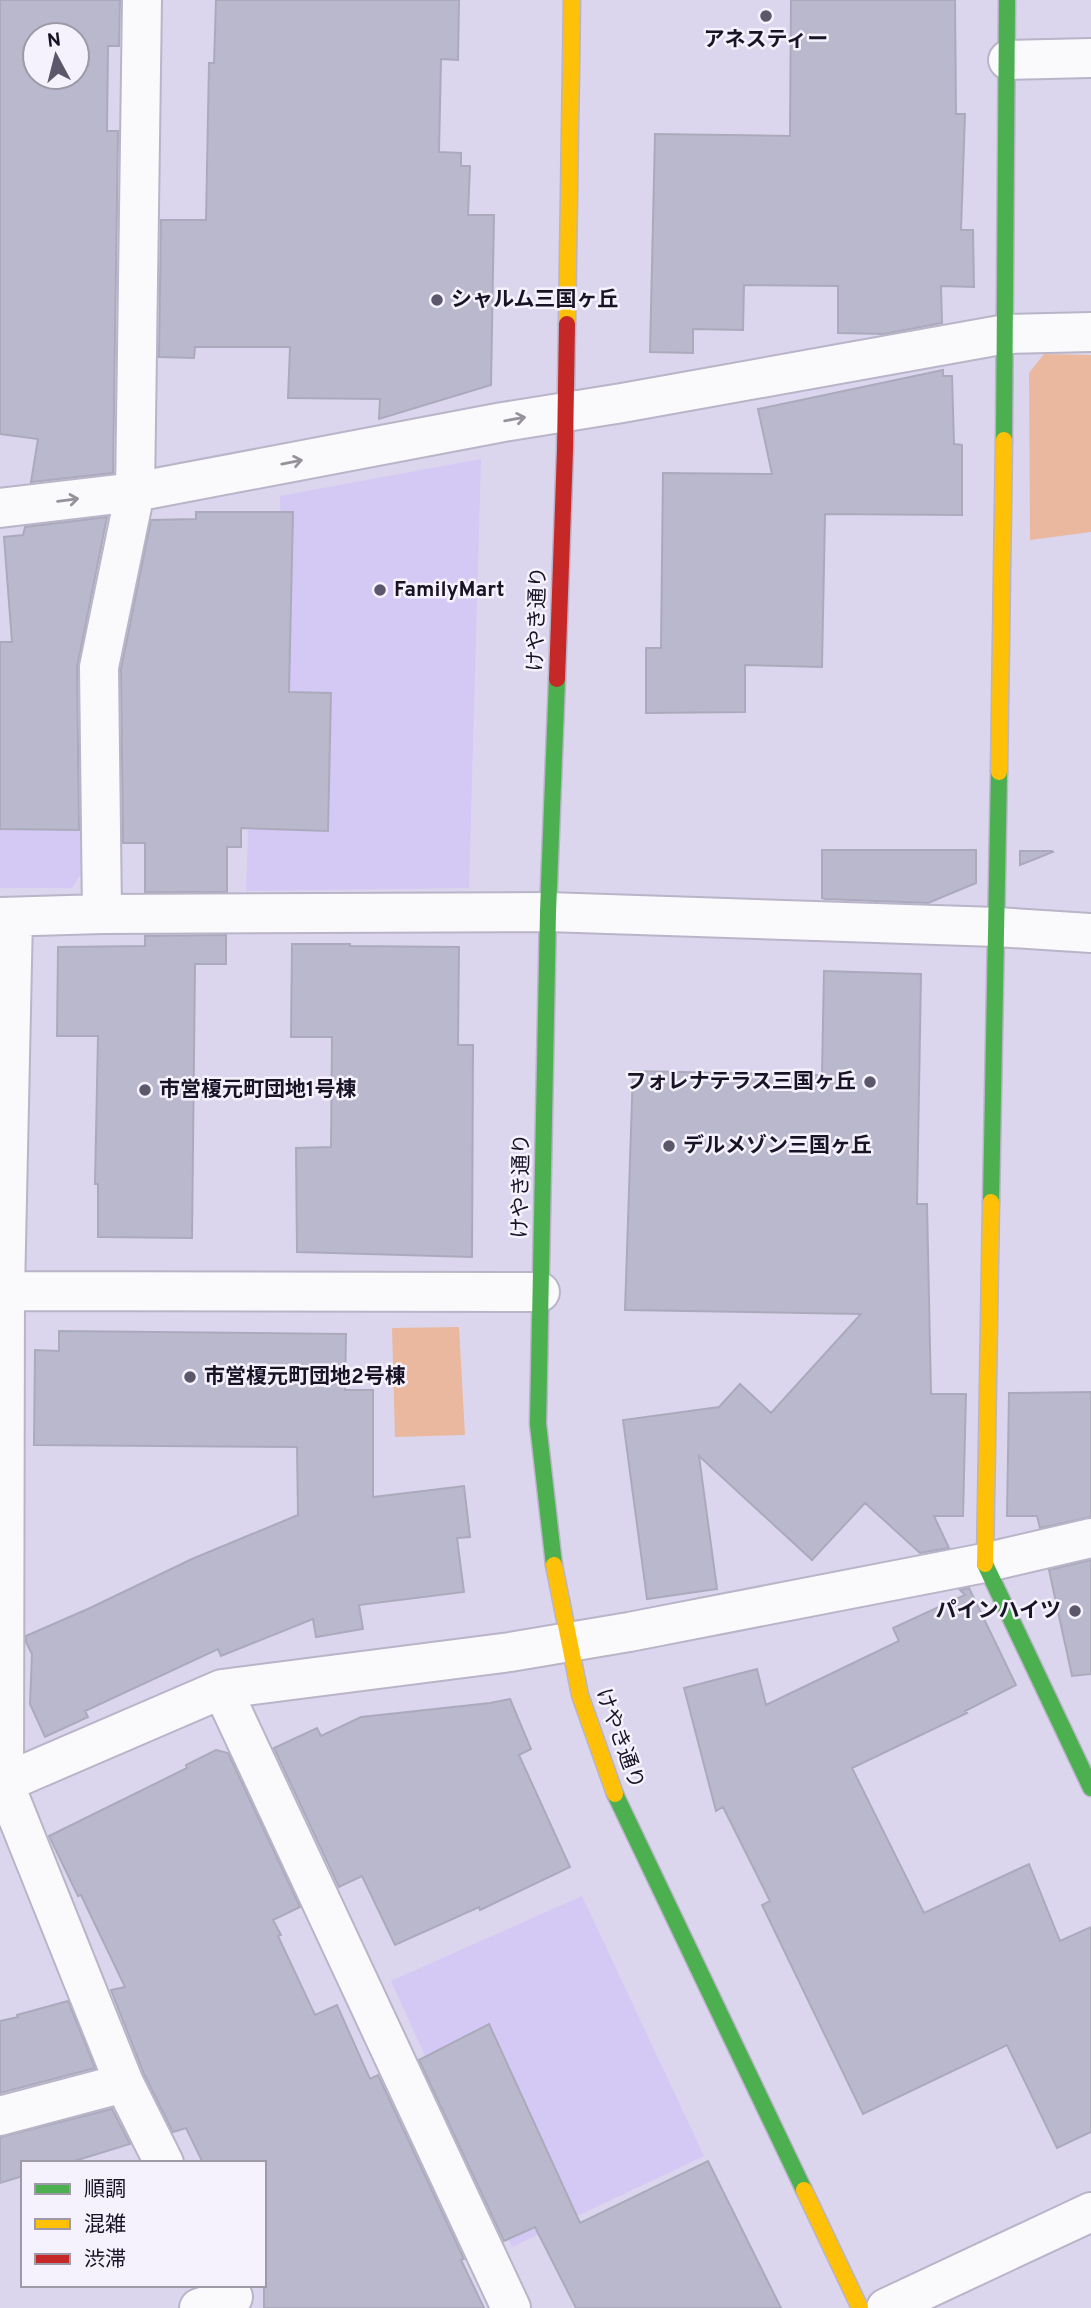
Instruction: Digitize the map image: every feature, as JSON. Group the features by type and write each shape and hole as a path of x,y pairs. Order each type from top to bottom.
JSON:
{"street":[{"path":"102,914 99,667 135,492 142,0"},
{"name":"けやき通り","path":"572,0 565,411 548,912 538,1424 552,1555 580,1695 618,1801 860,2308"},
{"path":"1007,0 1006,334 984,1563 1091,1788"},
{"path":"1008,60 1091,58"},
{"path":"0,508 135,492 565,411 1006,334 1091,332"},
{"path":"163,2161 124,2083 4,1783 2,1292 7,917 102,914 548,912 997,927 1091,933"},
{"path":"2,1292 540,1292"},
{"path":"4,1783 222,1689 510,1652 568,1642 984,1563 1091,1538"},
{"path":"222,1689 512,2308"},
{"path":"0,2116 124,2083"},
{"path":"886,2308 1091,2212"}],"shaded area":[{"path":"1044,354 1091,355 1091,532 1030,540 1029,373"},
{"name":"FamilyMart","path":"481,459 469,888 246,891 253,685 284,685 280,496"},
{"path":"0,726 86,728 89,861 72,888 0,888"},
{"path":"459,1327 465,1435 395,1437 392,1328"},
{"path":"582,1896 704,2156 512,2247 391,1981"}],"building":[{"path":"0,0 120,0 119,46 108,46 107,131 118,131 113,473 31,482 38,439 0,434"},
{"path":"216,0 459,0 458,60 441,59 439,152 461,153 461,166 470,166 468,215 494,215 491,385 379,419 380,399 288,398 290,347 195,347 194,358 159,357 161,220 206,220 209,63 214,63"},
{"path":"791,0 955,0 956,114 965,114 961,230 973,230 974,287 941,286 942,323 884,334 838,333 838,286 744,285 743,330 693,329 693,353 650,352 655,134 790,136"},
{"path":"943,370 943,376 952,376 954,444 962,445 962,515 825,514 822,667 745,665 745,712 646,713 646,648 661,648 663,473 772,474 758,409"},
{"path":"196,512 293,512 289,692 331,693 328,831 241,828 241,847 227,847 227,892 145,892 145,843 123,843 121,669 151,520 196,519"},
{"path":"107,517 77,667 79,830 0,829 0,642 12,642 4,537 23,535 25,527"},
{"path":"822,850 976,850 976,883 928,903 825,899 822,898"},
{"path":"1020,851 1052,851 1053,852 1020,865"},
{"name":"市営榎元町団地1号棟","path":"226,935 226,964 195,964 192,1238 98,1237 98,1184 95,1184 98,1036 57,1036 58,947 145,946 145,936"},
{"path":"292,944 459,947 458,1045 473,1045 472,1257 297,1252 296,1148 331,1147 332,1037 291,1037"},
{"path":"824,971 921,974 917,1204 927,1204 931,1394 966,1394 963,1516 934,1516 949,1548 920,1553 865,1503 812,1560 699,1456 717,1589 647,1599 623,1420 719,1407 740,1384 771,1413 861,1314 625,1310 633,1071 822,1075"},
{"path":"59,1331 346,1334 345,1390 373,1390 373,1497 464,1486 470,1537 457,1538 464,1592 359,1605 363,1629 316,1637 313,1619 221,1656 218,1649 85,1711 88,1717 45,1737 30,1704 32,1654 26,1636 192,1559 298,1515 297,1447 34,1445 35,1350 59,1351"},
{"path":"1091,1392 1091,1517 1040,1528 1037,1516 1007,1516 1009,1393"},
{"path":"1091,1560 1091,1674 1072,1676 1049,1570"},
{"path":"969,1588 1016,1685 965,1711 967,1713 852,1768 924,1913 1029,1864 1060,1941 1091,1927 1091,2132 1057,2148 1007,2045 863,2114 762,1905 770,1901 723,1807 716,1811 684,1688 757,1669 766,1705 899,1641 893,1628 965,1595 960,1590"},
{"path":"510,1699 531,1749 519,1755 570,1867 480,1910 479,1907 395,1945 362,1876 339,1887 274,1748 317,1728 321,1736 361,1717"},
{"path":"216,1750 228,1753 300,1907 273,1920 281,1935 278,1936 315,2015 337,2005 370,2079 378,2075 484,2308 264,2308 266,2161 202,2161 186,2128 173,2132 144,2074 111,1990 125,1987 49,1836 187,1768 186,1765"},
{"path":"68,2001 95,2068 0,2093 0,2021"},
{"path":"489,2024 580,2223 708,2161 781,2308 576,2308 535,2227 504,2241 419,2060"},
{"path":"112,2109 130,2144 75,2161 21,2161 21,2177 0,2183 0,2137"}],"traffic: fast":[{"path":"1004,440 1007,0"},
{"path":"554,1565 538,1424 548,912 557,679"},
{"path":"991,1202 999,772"},
{"path":"985,1564 1091,1788"},
{"path":"615,1794 804,2190"}],"traffic: slow":[{"path":"567,324 572,0"},
{"path":"999,772 1004,440"},
{"path":"985,1564 991,1202"},
{"path":"554,1565 580,1695 615,1794"},
{"path":"804,2190 860,2308"}],"traffic: jam":[{"path":"557,679 567,324"}],"place":[{"name":"アネスティー","path":"766,16"},
{"name":"シャルム三国ヶ丘","path":"437,300"},
{"name":"FamilyMart","path":"380,590"},
{"name":"フォレナテラス三国ヶ丘","path":"870,1082"},
{"name":"市営榎元町団地1号棟","path":"145,1090"},
{"name":"デルメゾン三国ヶ丘","path":"669,1146"},
{"name":"市営榎元町団地2号棟","path":"190,1377"},
{"name":"パインハイツ","path":"1075,1611"}]}
